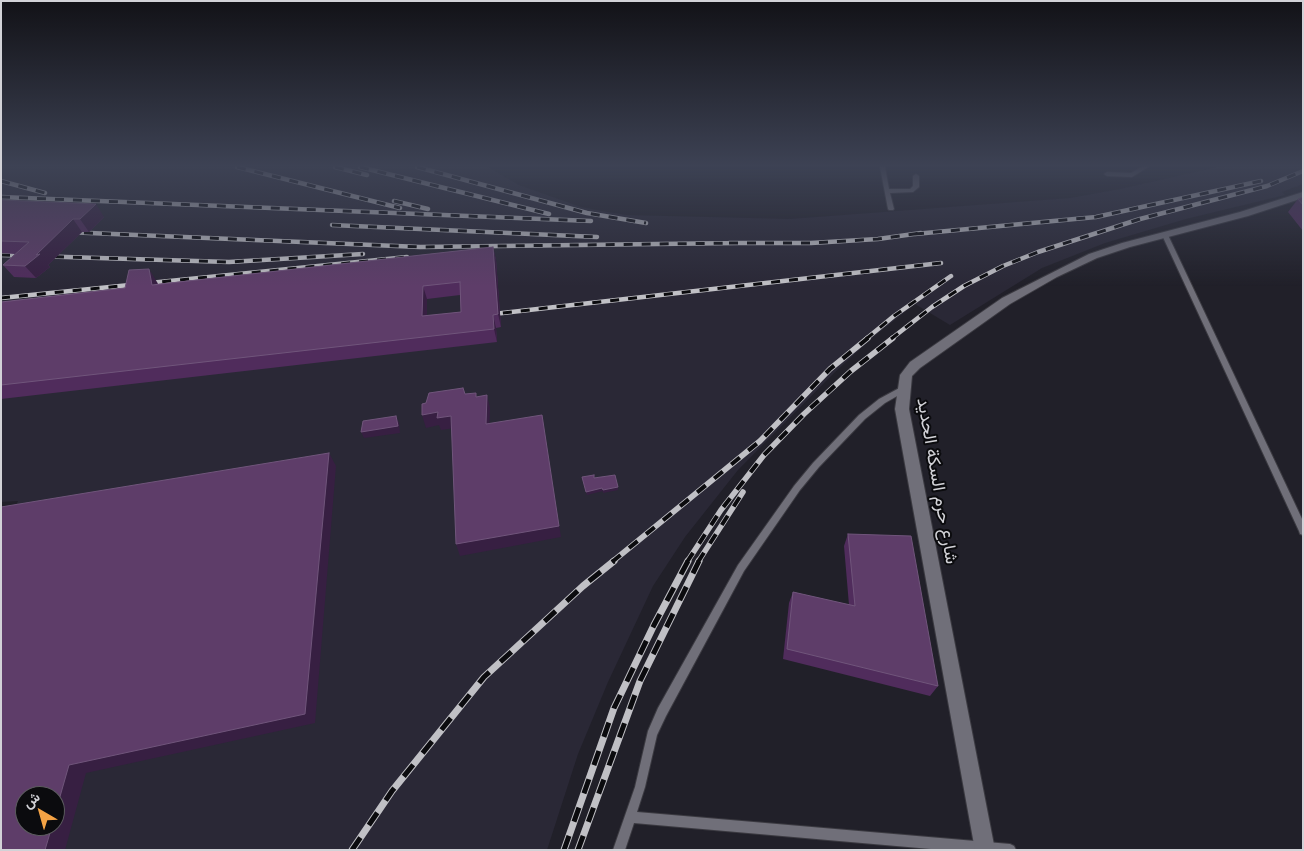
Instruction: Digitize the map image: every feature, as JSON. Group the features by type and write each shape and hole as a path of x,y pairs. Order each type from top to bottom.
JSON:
{"street":[{"name":"شارع حرم السكة الحديد","path":"985,849 904,418 903,389 906,375 915,365 1006,301 1053,275 1093,256 1165,234 1267,207"}],"lane":[{"path":"1165,234 1303,531"},
{"path":"619,850 640,787 652,735 662,712 741,568 797,488 816,465 862,417 882,401 903,389"},
{"path":"631,817 1010,850"}],"shaded area":[{"path":"1,207 580,207 627,215 790,219 954,207 1237,207 1186,219 1105,243 1042,268 950,325 915,304 872,338 834,373 738,470 685,537 653,586 608,682 578,754 547,850 1,850 1,535 18,501 1,502"}],"building":[{"path":"1,207 93,207 80,219 73,219 36,255 40,254 25,266 3,265 29,242 1,241"},
{"path":"493,247 498,314 493,315 494,329 1,385 1,302 125,288 129,270 149,269 152,285","holes":["460,282 461,312 422,316 423,286"]},
{"path":"463,388 465,394 476,393 476,397 487,395 486,424 542,415 559,526 456,544 451,416 437,418 438,412 422,415 422,404 426,403 429,393"},
{"path":"396,416 398,426 361,432 363,421"},
{"path":"329,453 305,714 69,765 63,786 15,786 15,836 49,836 45,850 1,850 1,507"},
{"path":"594,475 594,478 615,475 618,487 586,492 582,477"},
{"path":"848,534 911,536 938,686 787,649 793,592 855,606"}],"railway":[{"path":"240,207 591,221"},
{"path":"395,207 400,208"},
{"path":"418,207 428,209"},
{"path":"520,207 549,214"},
{"path":"564,207 587,213 646,223"},
{"path":"915,234 1096,217 1143,207"},
{"path":"891,339 932,307 964,286 1003,266 1038,252 1140,219 1187,207"},
{"path":"332,225 597,237"},
{"path":"66,232 420,247 737,243"},
{"path":"737,243 811,243 878,239 921,233"},
{"path":"729,243 737,243"},
{"path":"1,255 229,262 363,254"},
{"path":"1,298 407,257"},
{"path":"485,315 941,263"},
{"path":"866,339 894,316 951,276"},
{"path":"612,562 760,441 830,369 868,338"},
{"path":"687,562 721,510 764,455 804,414 851,371 893,338"},
{"path":"698,562 743,492"},
{"path":"352,850 392,791 484,677 583,586 614,561"},
{"path":"564,850 614,708 654,625 688,561"},
{"path":"578,850 640,681 699,561"}]}
